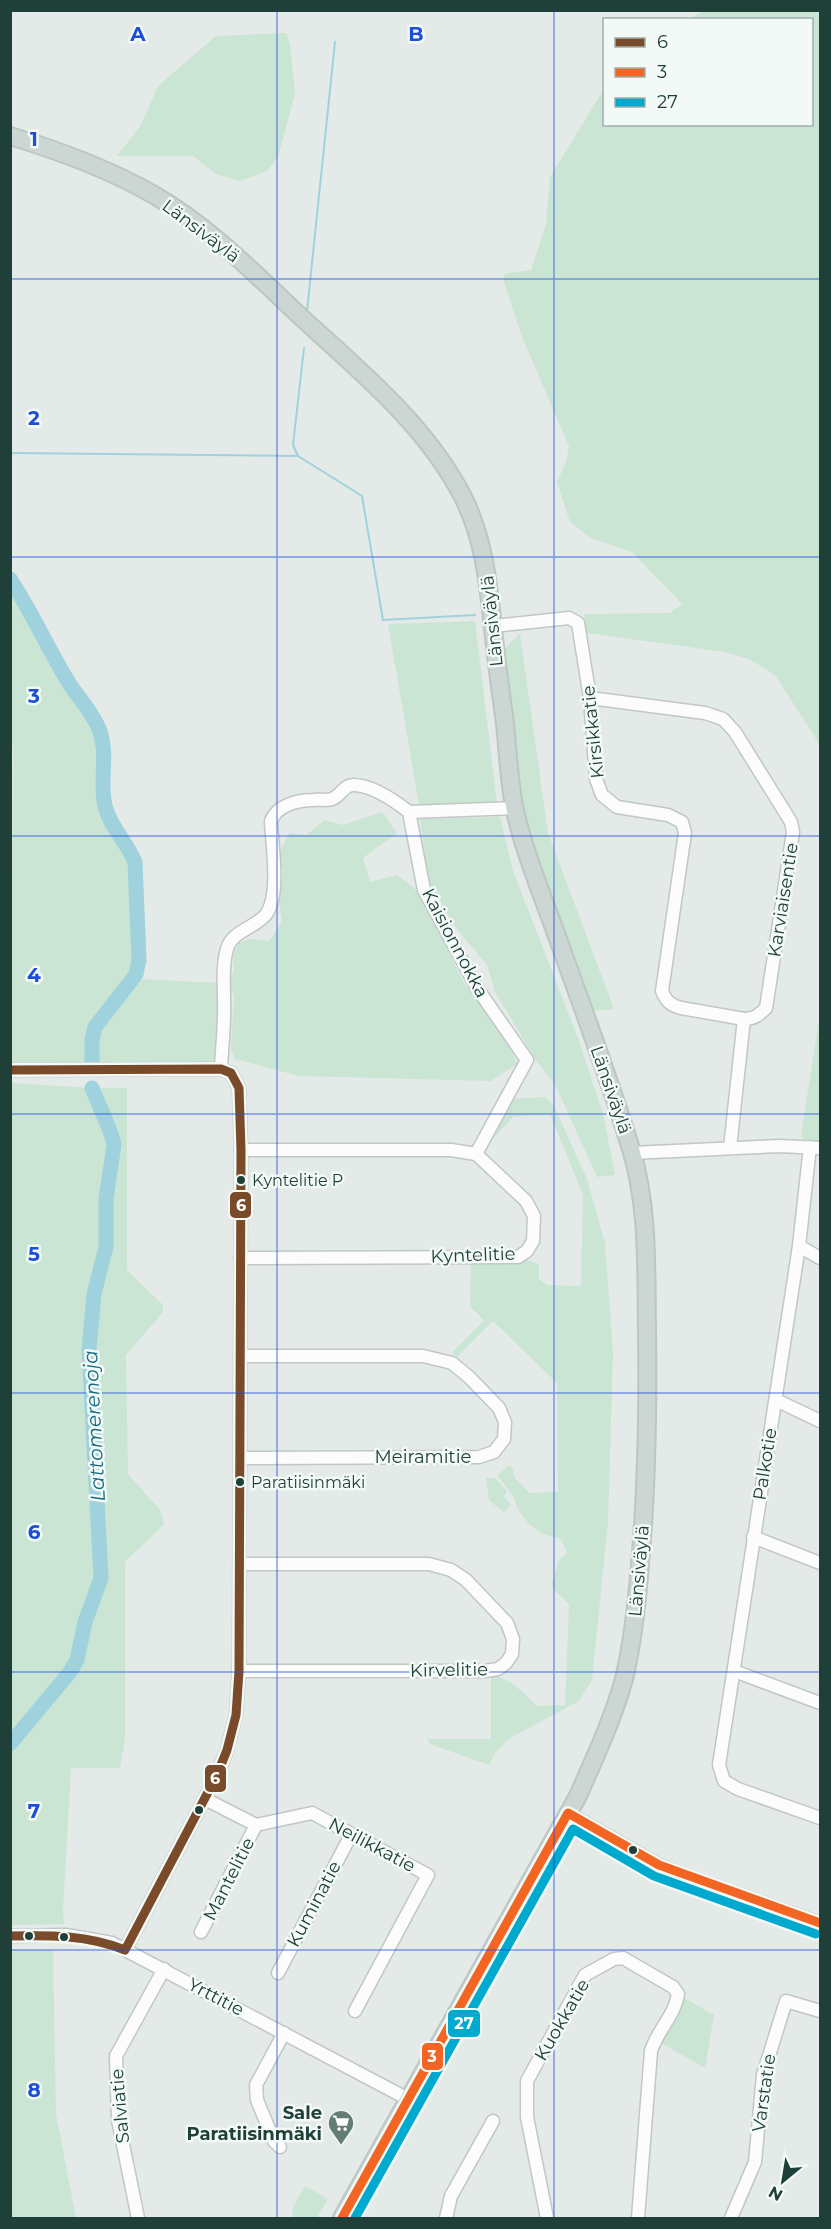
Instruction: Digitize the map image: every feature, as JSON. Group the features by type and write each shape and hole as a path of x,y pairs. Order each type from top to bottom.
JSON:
{"main road":[{"name":"Länsiväylä","path":"10,136 86,162 122,178 186,216 222,243 376,386 425,439 445,466 463,497 482,545 488,576 514,808 534,873 632,1153 643,1213 648,1424 637,1607 620,1694 602,1741 568,1814 342,2218"}],"street":[{"name":"Kirsikkatie","path":"493,626 558,618 573,619 580,627 590,698 596,779 602,795 617,807 668,815 682,822 685,833 662,991 665,1000 672,1006 744,1019"},
{"name":"Karviaisentie","path":"590,698 705,713 723,719 735,732 791,822 793,832 766,1008 751,1019 744,1019"},
{"path":"221,1069 223,972 227,948 238,933 267,913 271,904 273,871 271,821 273,815 284,806 303,801 331,800 352,784 368,788 399,804 409,812 514,808"},
{"name":"Kaisionnokka","path":"409,812 424,890 477,988 527,1060 476,1154"},
{"path":"730,1148 744,1019"},
{"path":"10,1070 221,1069 231,1073 238,1088 241,1150 240,1564 239,1671 236,1715 227,1750 205,1799 125,1950"},
{"path":"632,1153 730,1148 815,1148"},
{"name":"Palkotie","path":"815,1148 719,1765 724,1780 738,1789 820,1818"},
{"path":"241,1150 451,1150 476,1154"},
{"name":"Kyntelitie","path":"240,1258 518,1257 527,1251 533,1241 534,1216 526,1201 476,1154"},
{"path":"799,1246 820,1258"},
{"name":"Meiramitie","path":"240,1356 423,1356 452,1363 469,1377 498,1408 505,1422 504,1439 494,1452 480,1457 240,1458"},
{"path":"776,1400 820,1421"},
{"path":"753,1537 820,1563"},
{"name":"Kirvelitie","path":"239,1671 485,1671 498,1669 506,1663 512,1654 513,1639 507,1623 466,1580 451,1570 429,1564 240,1564"},
{"path":"734,1671 820,1703"},
{"path":"205,1799 256,1825"},
{"name":"Neilikkatie","path":"256,1825 312,1813 428,1875 355,2011"},
{"path":"568,1814 659,1865 820,1923"},
{"name":"Mantelitie","path":"201,1932 256,1825"},
{"name":"Kuminatie","path":"278,1973 351,1835"},
{"name":"Yrttitie","path":"10,1936 66,1935 112,1943 410,2100"},
{"name":"Kuokkatie","path":"547,2218 526,2117 527,2081 585,1975 614,1959 623,1958 673,1987 678,1994 677,2003 651,2051 638,2218"},
{"name":"Salviatie","path":"138,2218 118,2120 116,2056 164,1970"},
{"name":"Varstatie","path":"731,2218 755,2162 763,2075 786,2001 820,2011"},
{"path":"280,2147 274,2141 257,2100 256,2085 284,2033"},
{"path":"446,2218 451,2196 493,2121"}],"green space":[{"path":"706,10 820,11 820,745 775,675 751,660 725,652 587,633 584,614 670,613 682,604 632,552 591,538 570,522 557,482 566,462 569,446 522,337 503,279 505,274 531,270 546,224 550,177 603,91 603,126 813,126 813,18 691,18"},
{"path":"286,33 290,43 295,94 278,157 267,171 240,181 216,174 193,156 117,156 141,125 158,86 216,36"},
{"path":"10,588 70,694 87,715 98,737 100,802 107,821 127,852 134,875 134,966 92,1027 88,1064 12,1062 10,876 12,876 13,747 10,745"},
{"path":"475,621 497,804 419,805 388,624"},
{"path":"520,634 548,833 614,1009 592,1011 533,855 516,781 504,649"},
{"path":"382,812 397,833 363,858 370,882 397,875 420,893 464,983 508,1041 517,1064 491,1081 299,1076 235,1059 231,1049 234,996 228,980 234,972 233,956 239,943 251,939 269,941 282,922 278,897 283,872 279,853 290,833 306,835 325,820 343,825"},
{"path":"500,817 513,871 578,1038 603,1114 615,1175 597,1177 555,1084 537,1062 495,992 487,965 456,928 428,881 420,819"},
{"path":"140,979 220,983 219,1059 212,1065 97,1065 99,1029"},
{"path":"820,1013 820,1143 806,1141 801,1136"},
{"path":"12,1083 127,1088 127,1270 163,1305 163,1312 126,1355 128,1474 161,1511 164,1524 125,1562 125,1739 120,1768 71,1768 64,1924 11,1925"},
{"path":"546,1097 554,1106 587,1179 605,1243 613,1353 608,1522 592,1680 579,1701 508,1739 495,1753 489,1765 430,1744 427,1739 491,1739 491,1676 510,1682 537,1706 565,1705 569,1605 551,1586 559,1560 567,1553 561,1539 542,1534 529,1524 517,1508 514,1497 497,1475 510,1465 514,1477 529,1493 558,1492 557,1383 493,1321 457,1357 452,1352 484,1320 470,1306 471,1264 522,1259 539,1264 539,1279 547,1285 581,1286 583,1195 550,1114 513,1117 483,1150 510,1099"},
{"path":"486,1478 495,1478 507,1491 504,1496 511,1505 504,1513 489,1500"},
{"path":"11,1950 53,1950 56,2114 76,2218 11,2218"},
{"path":"686,1999 714,2015 705,2068 661,2043"},
{"path":"305,2186 328,2199 317,2218 294,2218 292,2209"}],"waterway":[{"path":"307,311 335,42"},
{"path":"304,348 293,445 298,456 362,496 383,620 475,615"},
{"path":"10,453 298,456"},
{"name":"Lattomerenoja","path":"10,579 61,670 93,716 99,729 104,757 103,796 107,814 135,862 139,960 136,974 95,1027 92,1040 92,1064"},
{"name":"Lattomerenoja","path":"10,1744 70,1672 77,1660 85,1622 101,1578 89,1350 94,1294 106,1247 106,1199 114,1145 92,1088"}],"transit line":[{"name":"6","path":"10,1070 221,1069 231,1073 239,1088 241,1150 239,1671 236,1715 227,1750 217,1775 125,1950 83,1939 54,1936 10,1936"},
{"name":"3","path":"342,2218 568,1813 659,1865 820,1923"},
{"name":"27","path":"355,2218 573,1829 654,1876 816,1934"}],"place":[{"name":"Kyntelitie P","path":"241,1180"},
{"name":"Paratiisinmäki","path":"240,1482"},
{"name":"Sale Paratiisinmäki","path":"341,2146"}]}
